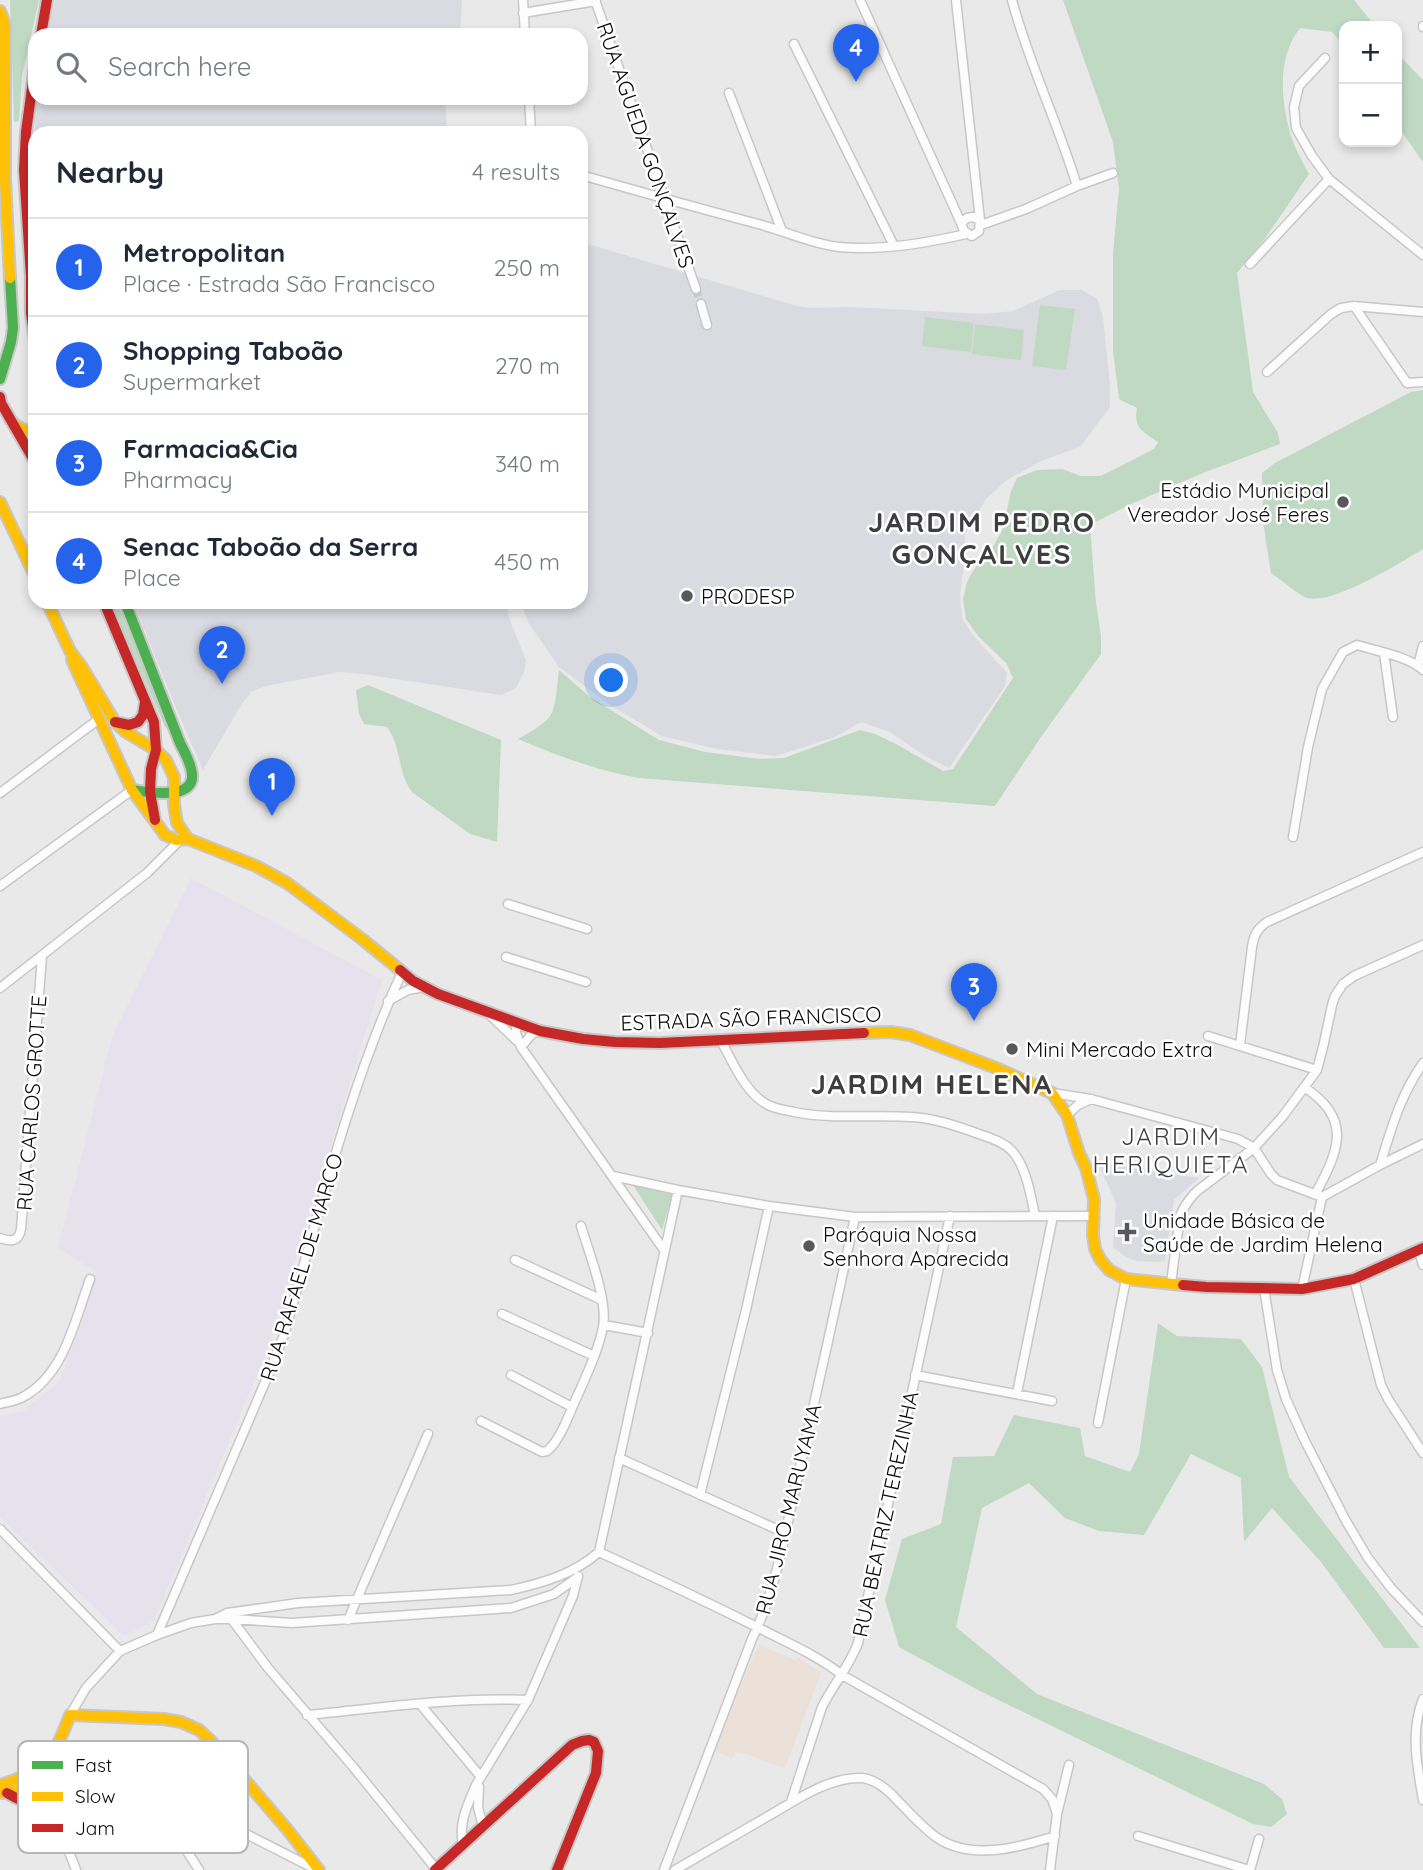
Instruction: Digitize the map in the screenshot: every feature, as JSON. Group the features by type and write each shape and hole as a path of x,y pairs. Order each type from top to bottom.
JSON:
{"main road":[{"path":"0,379 13,328 5,179 4,0"},
{"path":"42,28 47,1"},
{"path":"0,11 5,24"},
{"path":"28,231 24,170 30,105"},
{"path":"0,153 5,179"},
{"path":"0,397 28,450"},
{"path":"12,422 28,430"},
{"path":"0,502 28,561"},
{"name":"ESTRADA SÃO FRANCISCO","path":"50,609 132,790 165,835 172,840 183,837 256,866 287,883 413,981 425,987 516,1024 583,1039 660,1043 876,1032 910,1035 1052,1093"},
{"path":"107,609 154,722 156,750 151,769 150,792 156,822"},
{"path":"128,609 180,743 191,763 193,782 191,786 174,794 132,790"},
{"name":"ESTRADA SÃO FRANCISCO","path":"70,651 114,722 156,750 166,760 174,777 174,812 183,837"},
{"path":"99,719 107,717 114,722 133,725 139,722 144,714 145,699"},
{"path":"1052,1093 1067,1115 1086,1168 1094,1199 1095,1248 1109,1270 1126,1279 1206,1287 1302,1289 1354,1279 1421,1250"},
{"path":"60,1741 70,1715 181,1722 199,1730 211,1741"},
{"path":"436,1869 572,1745 581,1740 591,1740 600,1750 596,1773 557,1870"},
{"path":"248,1784 318,1870"}],"street":[{"path":"523,0 524,28"},
{"path":"860,0 966,234"},
{"path":"588,177 838,247 894,246 977,234 980,223 956,0"},
{"path":"1013,0 1029,54 1077,187"},
{"path":"523,13 596,1"},
{"name":"RUA AGUEDA GONÇALVES","path":"596,1 696,289"},
{"path":"794,44 894,246"},
{"path":"1325,58 1299,86 1294,107 1296,128 1329,179 1423,255"},
{"path":"729,93 782,231"},
{"path":"529,105 530,126"},
{"path":"961,223 970,217 980,223 1026,209 1113,173"},
{"path":"1250,264 1329,179"},
{"path":"701,304 707,325"},
{"path":"1354,306 1407,383 1423,382"},
{"path":"1267,372 1341,308 1354,306 1423,312"},
{"path":"1293,837 1308,747 1322,689 1343,652 1357,645 1421,668 1423,646"},
{"path":"1384,653 1393,717"},
{"path":"0,793 99,719"},
{"path":"0,886 132,790"},
{"path":"0,988 148,873 183,837"},
{"path":"1240,1045 1252,947 1259,928 1423,852"},
{"path":"508,904 587,929"},
{"path":"1171,1283 1180,1216 1189,1198 1254,1149 1317,1070 1332,1005 1343,984 1354,976 1423,945"},
{"name":"RUA CARLOS GROTTE","path":"4,1240 13,1241 18,1238 21,1229 42,956"},
{"path":"506,957 586,982"},
{"name":"RUA RAFAEL DE MARCO","path":"157,1635 284,1335 357,1083 402,972"},
{"path":"388,1002 408,990 425,987"},
{"path":"488,1013 519,1044 664,1250"},
{"path":"516,1024 519,1044"},
{"path":"519,1044 540,1031"},
{"path":"1208,1036 1317,1070"},
{"path":"721,1041 746,1083 767,1105 834,1118 925,1119 967,1129 1000,1142 1012,1150 1018,1160 1028,1183 1035,1216"},
{"path":"1380,1165 1398,1106 1410,1081 1423,1063"},
{"path":"1302,1289 1319,1195 1338,1139 1333,1115 1318,1097 1304,1087"},
{"path":"1052,1093 1091,1099 1223,1133 1254,1149 1277,1180 1319,1195 1423,1144"},
{"path":"1067,1115 1078,1105 1091,1099"},
{"path":"612,1175 769,1206 855,1217 1093,1216"},
{"path":"229,1616 292,1623 511,1608 554,1594 576,1574 599,1552 678,1190"},
{"path":"700,1496 769,1206"},
{"name":"RUA BEATRIZ TEREZINHA","path":"791,1802 822,1707 852,1660 858,1643 950,1216"},
{"path":"1017,1393 1053,1216"},
{"name":"RUA JIRO MARUYAMA","path":"664,1870 763,1617 785,1533 855,1217"},
{"path":"481,1421 542,1452 554,1445 594,1356 604,1325 596,1275 581,1226"},
{"path":"1421,1250 1423,1265"},
{"path":"515,1260 601,1300"},
{"path":"0,1404 29,1393 44,1381 60,1359 90,1279"},
{"path":"1098,1423 1126,1279"},
{"path":"1354,1279 1381,1385 1423,1453"},
{"path":"1264,1288 1277,1370 1286,1399 1304,1439 1368,1558 1391,1588 1423,1622"},
{"path":"502,1314 594,1356"},
{"path":"604,1325 648,1332"},
{"path":"511,1375 572,1407"},
{"path":"915,1375 1052,1401"},
{"path":"348,1620 428,1434"},
{"path":"620,1458 785,1533"},
{"path":"0,1529 120,1651"},
{"path":"599,1552 828,1664 842,1675 1044,1789 1052,1799 1057,1814"},
{"path":"70,1715 86,1688 120,1651 191,1623 298,1603 512,1590 576,1574"},
{"path":"463,1844 461,1833 464,1815 481,1777 528,1700 573,1596 576,1574"},
{"path":"524,1587 528,1603"},
{"path":"229,1616 268,1668 436,1869"},
{"path":"307,1715 490,1699 528,1700"},
{"path":"1423,1699 1418,1711 1415,1746 1423,1800"},
{"path":"420,1704 481,1777 478,1807 482,1827"},
{"path":"1049,1870 1057,1814 1069,1765"},
{"path":"675,1870 791,1802 844,1780 863,1778 878,1783 935,1837 953,1846 987,1851 1055,1836"},
{"path":"248,1835 318,1870"},
{"path":"1138,1836 1249,1870 1259,1839"},
{"path":"70,1853 76,1870"},
{"path":"188,1853 199,1870"}],"shaded area":[{"path":"55,0 462,0 460,28 49,28"},
{"path":"36,105 445,105 447,126 35,126"},
{"path":"588,244 797,306 812,308 850,307 985,314 1013,311 1060,290 1082,290 1097,299 1103,317 1110,407 1080,447 1041,461 1007,480 986,499 965,535 960,594 962,618 972,634 1007,673 1005,686 949,768 925,756 890,732 861,722 835,737 776,756 717,749 662,736 610,705 559,667 528,622 523,609 588,609"},
{"path":"136,609 507,609 526,660 524,672 516,688 501,695 339,672 266,686 251,692 241,705 203,770"},
{"path":"191,878 382,980 266,1353 154,1621 124,1636 0,1517 0,1416 22,1412 59,1382 84,1318 95,1271 58,1248 112,1037"},
{"path":"1098,1163 1199,1178 1174,1200 1165,1261 1136,1261 1113,1247 1116,1203"},
{"path":"759,1644 796,1661 798,1657 821,1673 785,1768 736,1751 732,1759 712,1749"}],"green space":[{"path":"10,0 39,0 33,28 28,28 19,121 14,122"},
{"path":"1063,0 1354,0 1371,21 1339,21 1339,40 1332,32 1300,28 1292,40 1284,67 1283,96 1292,139 1309,174 1264,240 1237,273 1253,392 1278,433 1280,444 1203,473 1090,525 1101,654 995,806 639,778 577,762 518,739 550,716 559,670 590,697 659,740 705,752 760,759 784,758 860,730 896,744 943,771 953,769 1013,678 1007,664 979,637 966,619 963,599 973,571 1003,529 1011,491 1017,478 1037,470 1062,469 1081,476 1101,476 1154,449 1158,442 1138,425 1137,408 1119,399 1113,350 1113,253 1119,189 1113,142"},
{"path":"1402,58 1423,80 1423,162 1402,132"},
{"path":"1040,305 1075,309 1066,370 1032,366"},
{"path":"925,317 974,323 971,352 922,346"},
{"path":"975,324 1024,330 1021,360 972,354"},
{"name":"Estádio Municipal Vereador José Feres","path":"1423,390 1423,549 1349,589 1319,598 1304,597 1271,573 1263,522 1262,473 1275,463 1411,392"},
{"path":"113,609 120,609 170,729 165,727"},
{"path":"368,685 501,740 497,842 470,834 412,792 387,727 364,724 359,714 356,690"},
{"path":"633,1185 673,1192 662,1230"},
{"path":"1158,1323 1177,1336 1241,1339 1262,1367 1289,1477 1420,1648 1384,1648 1321,1562 1272,1508 1244,1542 1241,1478 1191,1454 1144,1535 1099,1531 1065,1518 1029,1483 982,1508 956,1627 1037,1694 1264,1784 1282,1799 1287,1814 1271,1827 1253,1824 980,1691 899,1647 885,1600 902,1539 941,1524 953,1457 994,1456 1014,1415 1080,1428 1085,1456 1130,1472 1139,1454"}],"tunnel":[{"path":"696,289 701,304"}],"traffic: fast":[{"path":"0,379 13,328 10,278"},
{"path":"128,609 192,774 191,783 179,791 159,793 132,790"}],"traffic: slow":[{"path":"0,11 5,24 5,179 10,278"},
{"path":"14,424 28,430"},
{"path":"0,502 28,561"},
{"path":"50,609 70,651 115,722 166,760 174,777 177,823 188,839 256,866 287,883 400,970"},
{"path":"72,660 132,790 165,835 176,840 188,839"},
{"path":"864,1033 890,1032 910,1035 1052,1093 1067,1115 1086,1168 1094,1199 1095,1249 1100,1259 1109,1270 1126,1279 1183,1285"},
{"path":"59,1741 70,1715 181,1722 199,1730 211,1741"},
{"path":"0,1785 18,1779"},
{"path":"248,1784 319,1870"},
{"path":"0,1793 18,1791"}],"traffic: jam":[{"path":"42,28 47,0"},
{"path":"28,231 24,170 30,105"},
{"path":"0,397 28,450"},
{"path":"107,609 154,722 156,750 151,769 150,792 155,820"},
{"path":"115,722 129,725 138,722 143,715 145,702"},
{"path":"400,970 413,981 438,994 540,1031 583,1039 660,1043 864,1033"},
{"path":"1183,1285 1302,1289 1354,1279 1423,1248"},
{"path":"435,1870 572,1745 589,1740 594,1742 598,1751 596,1773 557,1870"},
{"path":"7,1793 18,1798"}],"place":[{"name":"Senac Taboão da Serra","path":"856,82"},
{"name":"Estádio Municipal Vereador José Feres","path":"1343,502"},
{"name":"PRODESP","path":"687,596"},
{"name":"Shopping Taboão","path":"222,684"},
{"name":"Metropolitan","path":"272,816"},
{"name":"Farmacia&Cia","path":"974,1021"},
{"name":"Mini Mercado Extra","path":"1012,1049"},
{"name":"Unidade Básica de Saúde de Jardim Helena","path":"1127,1232"},
{"name":"Paróquia Nossa Senhora Aparecida","path":"809,1246"}],"district":[{"name":"JARDIM PEDRO GONÇALVES","path":"982,537"},
{"name":"JARDIM HELENA","path":"932,1083"},
{"name":"JARDIM HERIQUIETA","path":"1171,1150"}]}
